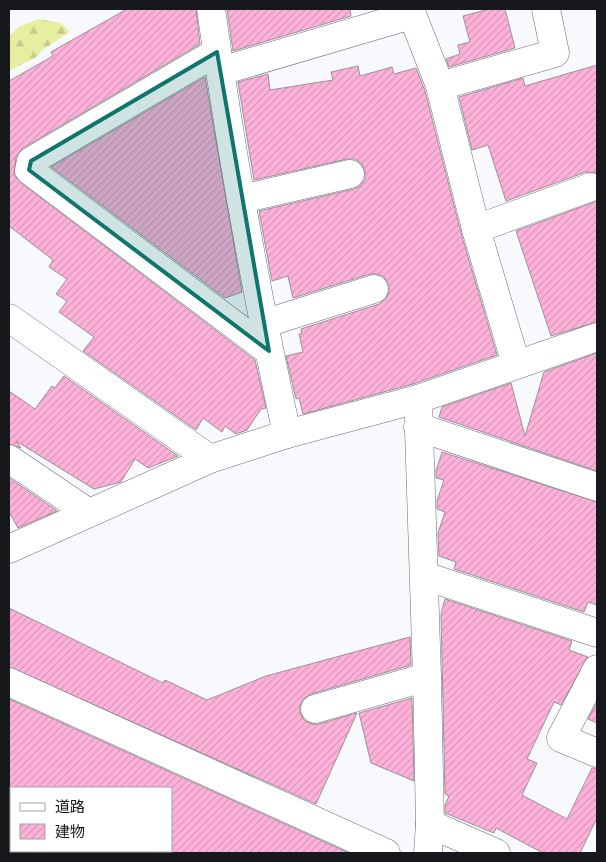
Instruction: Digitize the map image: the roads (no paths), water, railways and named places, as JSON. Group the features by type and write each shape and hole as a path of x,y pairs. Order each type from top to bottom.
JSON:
{"street":[{"path":"211,9 228,133 262,324 287,434"},
{"path":"440,86 555,53 546,9"},
{"path":"269,351 29,170 31,161 219,62 411,12 440,86 476,229 516,364"},
{"path":"241,199 350,174"},
{"path":"476,229 591,187"},
{"path":"262,324 374,289"},
{"path":"9,318 210,459"},
{"path":"9,549 210,459 287,434 418,398 597,337"},
{"path":"418,398 425,576 430,824 428,853"},
{"path":"418,427 597,487"},
{"path":"9,459 88,513"},
{"path":"425,576 597,633"},
{"path":"597,669 561,738 597,753"},
{"path":"315,709 427,677"},
{"path":"9,682 386,853"},
{"path":"430,824 496,853"}]}
